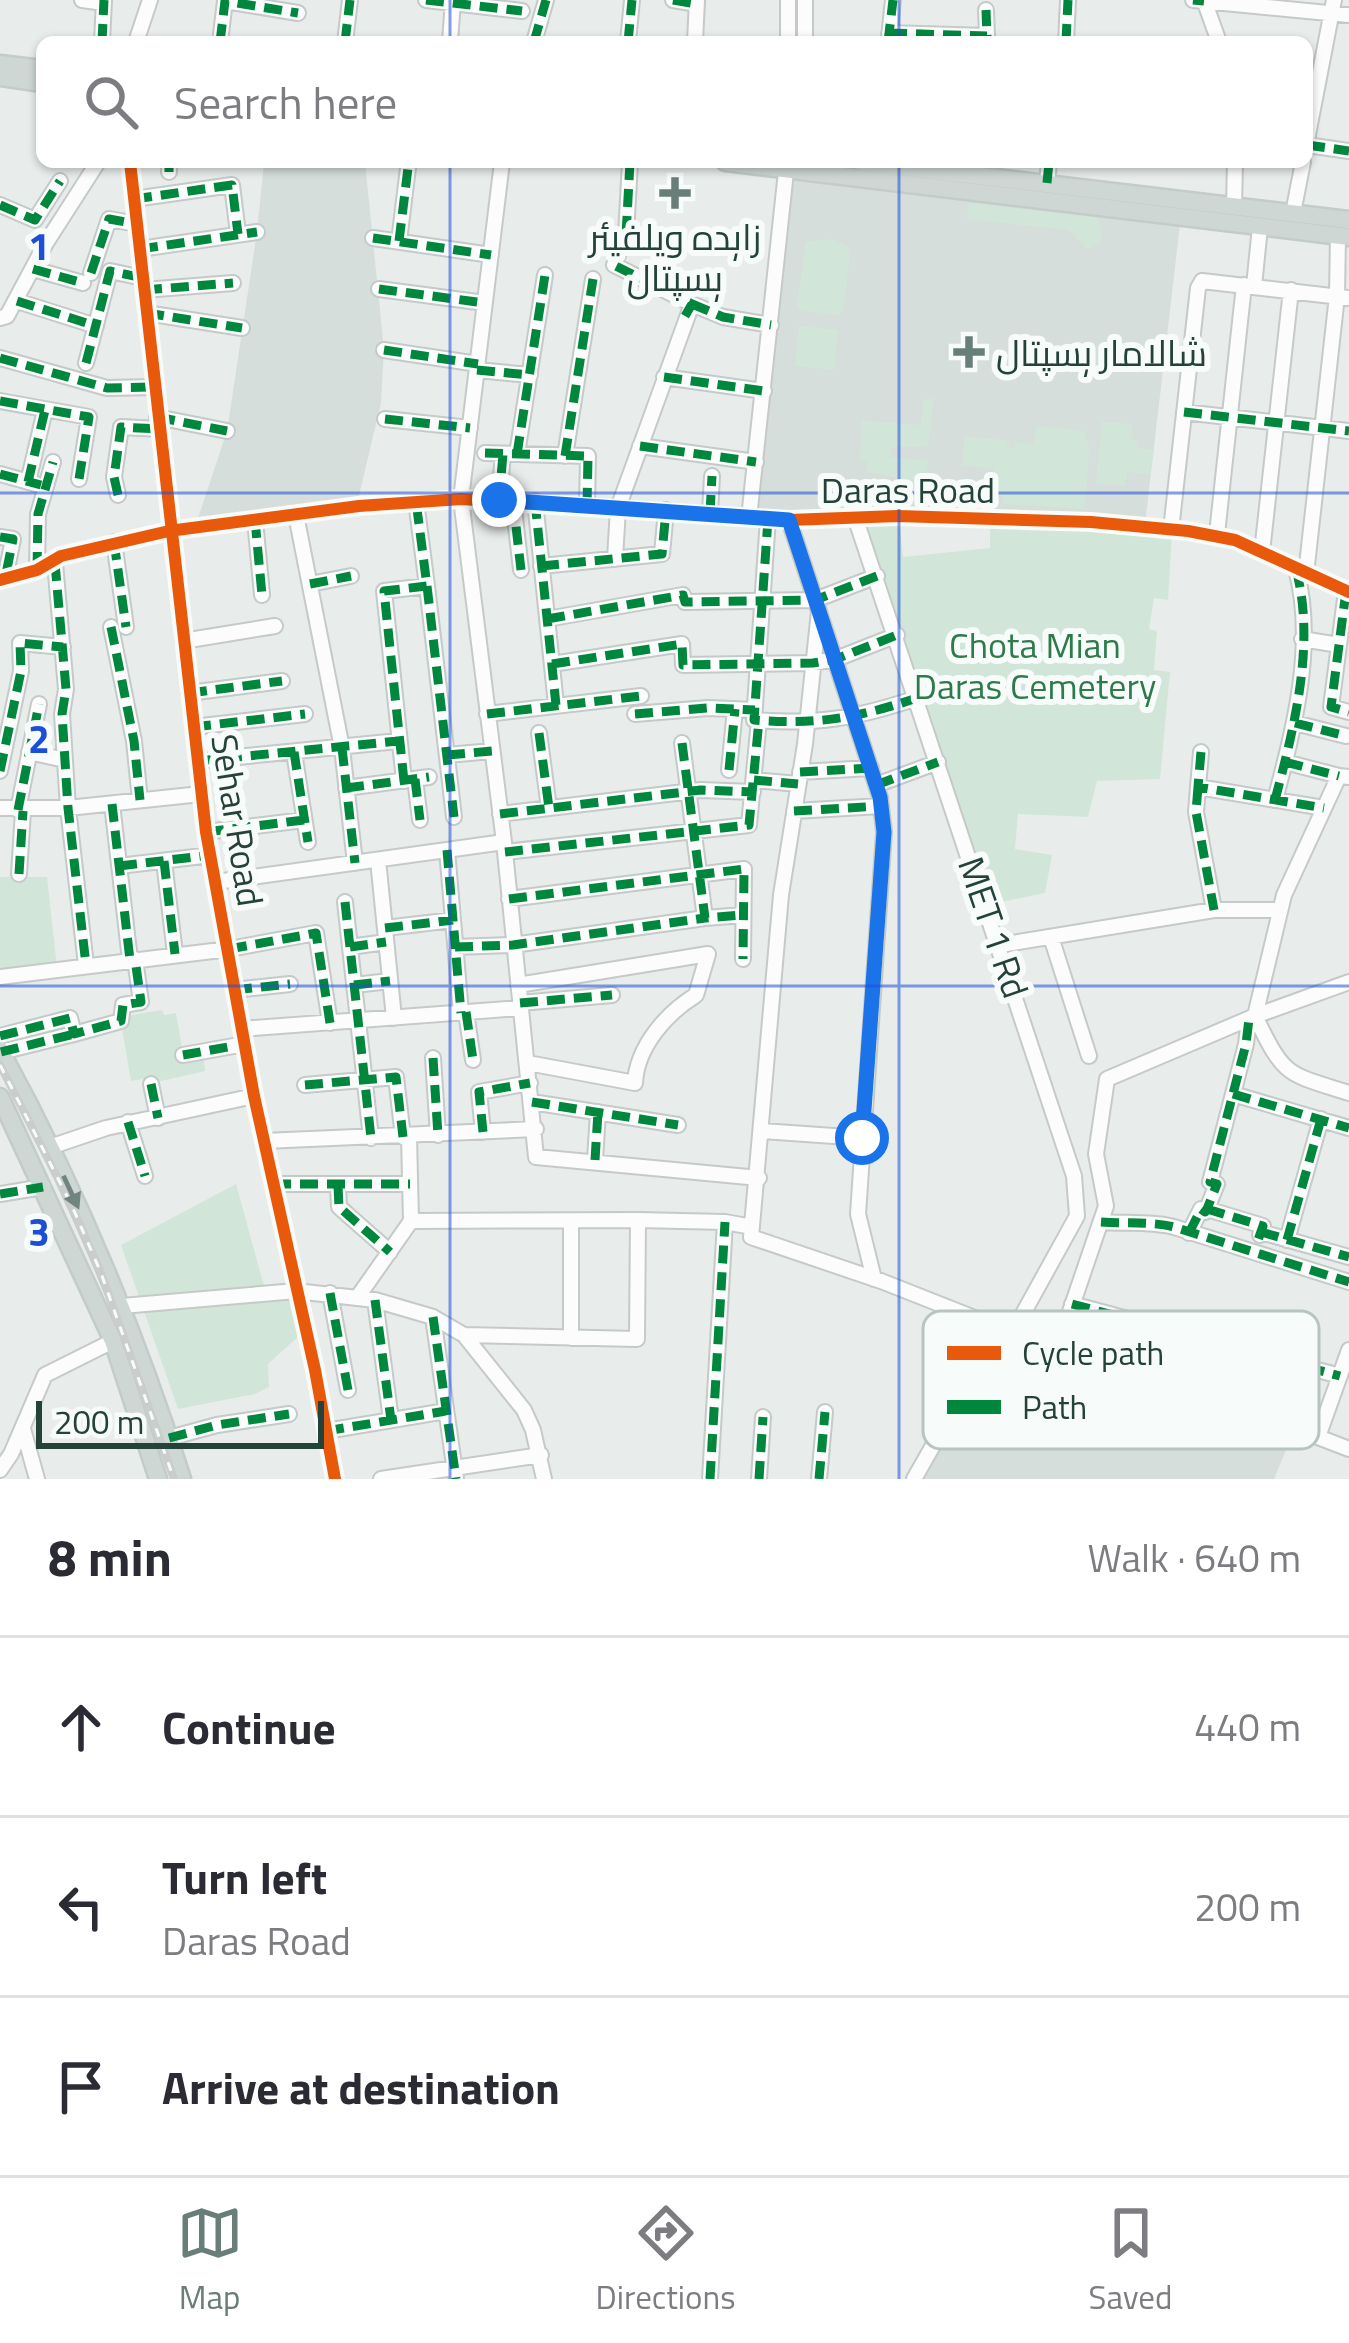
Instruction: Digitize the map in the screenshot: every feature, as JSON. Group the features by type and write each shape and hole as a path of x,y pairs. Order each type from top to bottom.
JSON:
{"main road":[{"path":"0,64 36,68"},
{"path":"0,77 36,82"},
{"path":"814,168 1132,203 1293,212 1346,231"},
{"path":"914,168 1047,183 1260,227 1346,231"},
{"path":"1,1051 122,1306 182,1479"},
{"path":"0,1097 112,1341 158,1479"}],"street":[{"path":"82,0 104,1 102,36"},
{"path":"138,36 150,0"},
{"path":"346,36 350,0"},
{"path":"426,0 522,11"},
{"path":"536,36 546,0"},
{"path":"629,36 632,0"},
{"path":"673,0 697,2 695,36"},
{"path":"788,0 788,36"},
{"path":"805,0 805,36"},
{"path":"889,36 892,0"},
{"path":"1066,36 1068,0"},
{"path":"1193,0 1333,7 1349,15"},
{"path":"1204,0 1217,36"},
{"path":"221,36 224,1 271,4 298,13"},
{"path":"450,36 453,1"},
{"path":"1313,111 1333,7"},
{"path":"986,10 987,36"},
{"path":"1313,143 1349,151"},
{"path":"0,317 7,316 94,168"},
{"name":"Sehar Road","path":"131,168 206,832 254,1096 335,1479"},
{"path":"399,241 408,168"},
{"path":"501,168 461,499 536,1156 759,1178"},
{"path":"630,168 626,235 614,266 723,316 771,325"},
{"path":"749,518 771,325 796,168"},
{"path":"1047,183 1048,168"},
{"path":"1234,207 1235,168"},
{"path":"1293,212 1302,168"},
{"path":"0,205 35,220 60,181"},
{"path":"134,199 232,184 238,234"},
{"path":"33,269 87,278 109,219 137,224"},
{"path":"1217,534 1260,227"},
{"path":"1275,800 1295,723 1302,639 1301,572 1343,297 1346,231"},
{"path":"140,249 257,232"},
{"path":"373,238 491,255"},
{"path":"86,363 110,271 143,284 233,283"},
{"path":"521,570 506,500 510,454 530,375 545,275"},
{"path":"565,456 593,279"},
{"path":"1171,530 1202,281 1343,297"},
{"path":"379,289 485,303"},
{"path":"1262,552 1291,290"},
{"path":"16,301 96,326"},
{"path":"615,559 619,508 692,304"},
{"path":"146,313 242,328"},
{"path":"384,350 530,375"},
{"path":"0,358 107,388 154,387"},
{"path":"664,377 764,391"},
{"path":"1,406 88,417 79,478"},
{"path":"28,482 45,410"},
{"path":"1184,412 1349,431"},
{"path":"385,419 470,428"},
{"path":"118,495 114,477 121,428 158,423 227,431"},
{"path":"640,446 756,462"},
{"path":"485,453 588,456 587,506"},
{"path":"37,570 38,514 53,463"},
{"path":"0,497 3,475 46,486"},
{"path":"710,513 712,476"},
{"name":"Daras Road","path":"2,580 55,563 61,556 170,531 461,499 789,520 1030,520 1217,534 1347,591"},
{"path":"416,501 454,817"},
{"path":"535,501 556,705"},
{"path":"541,566 662,554 665,510"},
{"path":"296,515 342,748 355,862"},
{"name":"MET 1 Rd","path":"855,517 1066,1143 1077,1216 1018,1311"},
{"path":"216,881 447,850 748,825 768,519"},
{"path":"255,520 262,595"},
{"path":"789,520 871,768 884,832 858,1214 874,1279"},
{"path":"0,537 14,538 2,580"},
{"path":"114,542 118,627 140,800"},
{"path":"55,563 63,647 64,760 86,965"},
{"path":"310,584 351,576"},
{"path":"547,619 682,595 685,602 766,599 817,605 877,576"},
{"path":"420,820 416,779 398,741 384,591 427,586"},
{"path":"1347,591 1330,707 1349,712"},
{"path":"817,605 806,724 781,896 751,1237 959,1311"},
{"path":"183,641 275,626"},
{"path":"552,664 682,644 683,665 813,663 897,635"},
{"path":"1302,639 1339,645"},
{"path":"0,771 21,671 20,644 63,647"},
{"path":"189,693 282,682"},
{"path":"487,714 640,696"},
{"path":"635,714 734,709 806,724 855,718 917,698"},
{"path":"19,874 21,811 39,704"},
{"path":"730,770 734,709"},
{"path":"193,727 305,714"},
{"path":"1295,723 1346,736"},
{"path":"539,733 549,808"},
{"path":"197,761 398,741"},
{"path":"682,742 705,918"},
{"path":"447,755 492,751"},
{"path":"29,752 64,760"},
{"path":"294,752 308,842"},
{"path":"1201,752 1196,812 1214,910"},
{"path":"876,785 938,761"},
{"path":"1207,1210 1217,1184 1210,1182 1280,910 1324,808 1344,777 1285,762"},
{"path":"500,814 871,768"},
{"path":"346,788 416,779"},
{"path":"1198,787 1324,808"},
{"path":"0,808 68,808 201,794"},
{"path":"1,1051 121,1021 123,1005 141,1002 112,804"},
{"path":"794,811 881,806"},
{"path":"206,832 304,820"},
{"path":"447,850 472,1060"},
{"path":"119,866 211,856"},
{"path":"378,860 394,1018"},
{"path":"164,861 175,954"},
{"path":"509,899 745,869 743,958"},
{"path":"345,902 370,1138"},
{"path":"1000,945 1214,910 1280,910"},
{"path":"455,946 513,945 743,915"},
{"path":"350,947 453,920"},
{"path":"0,977 229,949 316,933 330,1023"},
{"path":"1051,937 1089,1056"},
{"path":"518,986 708,955 696,994 668,1012 635,1068 634,1083 528,1064"},
{"path":"354,985 390,981"},
{"path":"1070,1311 1106,1206 1096,1154 1106,1079 1349,982"},
{"path":"234,990 290,984"},
{"path":"183,1055 243,1036 330,1023 612,995"},
{"path":"1252,1017 1278,1065 1305,1082 1349,1093"},
{"path":"0,1036 70,1018 74,1034"},
{"path":"433,1058 438,1135"},
{"path":"305,1085 396,1077 406,1136 411,1221 357,1298"},
{"path":"483,1132 479,1092 530,1083"},
{"path":"151,1084 158,1118"},
{"path":"1233,1094 1349,1127"},
{"path":"50,1147 128,1123 254,1096"},
{"path":"532,1102 678,1125"},
{"path":"595,1160 598,1112"},
{"path":"1287,1240 1321,1119"},
{"path":"128,1123 145,1176"},
{"path":"264,1141 536,1130"},
{"path":"762,1131 862,1138"},
{"path":"273,1184 410,1184"},
{"path":"338,1186 339,1208 390,1252"},
{"path":"0,1194 43,1187"},
{"path":"1189,1233 1201,1209 1262,1226 1253,1253"},
{"path":"411,1221 638,1220 752,1227"},
{"path":"464,1335 637,1339 638,1220"},
{"path":"571,1222 571,1337"},
{"path":"710,1479 725,1222"},
{"path":"1101,1222 1136,1226 1154,1222 1348,1276"},
{"path":"1261,1232 1349,1257"},
{"path":"122,1306 330,1293 434,1317 464,1335 524,1410 541,1455 544,1479"},
{"path":"330,1293 348,1390"},
{"path":"375,1300 392,1420"},
{"path":"1072,1304 1098,1311"},
{"path":"434,1317 455,1473"},
{"path":"0,1470 45,1376 112,1341"},
{"path":"1319,1434 1349,1350"},
{"path":"1319,1370 1340,1376"},
{"path":"326,1431 446,1411"},
{"path":"819,1479 825,1412"},
{"path":"169,1438 289,1414"},
{"path":"759,1479 763,1417"},
{"path":"23,1429 37,1479"},
{"path":"1319,1437 1349,1449"},
{"name":"MET 1 Rd","path":"914,1479 933,1449"},
{"path":"381,1479 455,1473 541,1455"}],"shaded area":[{"path":"263,168 366,168 384,350 381,403 357,504 197,521 227,431"},
{"name":"شالامار ہسپتال","path":"790,180 1180,225 1145,524 755,509"},
{"path":"931,1449 1286,1449 1274,1479 914,1479"}],"green space":[{"path":"969,203 1098,218 1103,239 1088,249 1069,230 967,219"},
{"path":"832,239 847,245 850,255 843,310 838,315 801,310 797,305 806,242"},
{"path":"799,326 838,330 834,370 795,366"},
{"path":"924,399 933,399 928,446 892,447 890,457 928,461 926,483 867,472 868,461 860,459 862,421 921,425"},
{"path":"1102,422 1132,424 1131,437 1137,448 1154,450 1150,474 1127,472 1125,486 1096,484"},
{"path":"1036,426 1084,431 1089,447 1082,509 1003,504 1004,496 989,494 990,485 998,484 993,468 962,465 965,437 1006,440 1009,448 1015,448 1016,442 1033,444"},
{"name":"Chota Mian Daras Cemetery","path":"859,520 899,520 903,557 990,548 990,525 1172,533 1168,600 1154,598 1149,629 1157,631 1154,670 1170,672 1160,779 1097,781 1088,817 1018,814 1015,849 1052,855 1045,893 992,904"},
{"path":"0,877 47,877 57,968 0,977"},
{"path":"162,1010 164,1015 176,1013 183,1054 203,1052 205,1071 144,1085 143,1079 131,1081 120,1017"},
{"path":"236,1184 264,1286 286,1283 301,1334 268,1364 269,1387 178,1409 121,1245"}],"railway":[{"path":"0,1065 101,1273 174,1479"}],"marked path":[{"path":"102,36 104,0"},
{"path":"346,36 350,0"},
{"path":"426,0 522,11"},
{"path":"536,36 546,0"},
{"path":"629,36 632,0"},
{"path":"673,0 697,4"},
{"path":"889,36 893,0"},
{"path":"1066,36 1068,0"},
{"path":"1193,0 1204,1"},
{"path":"221,36 225,1 298,13"},
{"path":"889,33 987,36 986,10"},
{"path":"1313,146 1349,151"},
{"path":"399,241 408,168"},
{"path":"630,168 626,235 614,265 692,304 685,316"},
{"path":"1047,183 1048,168"},
{"path":"0,205 35,220 60,181"},
{"path":"134,199 232,185 238,234"},
{"path":"91,273 109,219 137,224"},
{"path":"140,249 257,232"},
{"path":"373,238 491,255"},
{"path":"33,269 83,283"},
{"path":"86,363 110,271 143,278"},
{"path":"517,454 545,275"},
{"path":"565,456 593,279"},
{"path":"144,290 233,283"},
{"path":"379,289 485,303"},
{"path":"17,301 96,326"},
{"path":"692,304 723,317 771,325"},
{"path":"146,313 242,328"},
{"path":"384,350 478,364"},
{"path":"0,358 107,388 154,387"},
{"path":"477,370 530,375"},
{"path":"664,377 764,391"},
{"path":"0,401 89,417 79,479"},
{"path":"28,482 45,410"},
{"path":"1184,412 1349,431"},
{"path":"157,417 227,431"},
{"path":"385,419 470,428"},
{"path":"118,495 114,477 121,427 159,429"},
{"path":"640,446 756,462"},
{"path":"485,453 588,456 587,506"},
{"path":"499,500 503,454"},
{"path":"37,570 38,514 53,462"},
{"path":"0,474 41,485"},
{"path":"710,513 712,476"},
{"path":"513,500 521,570"},
{"path":"404,781 384,591 427,586 416,501"},
{"path":"535,501 556,705"},
{"path":"541,566 662,554 666,510"},
{"path":"768,519 754,720 837,718 917,698"},
{"path":"255,520 262,595"},
{"path":"0,537 13,539 5,579"},
{"path":"114,542 126,627"},
{"path":"55,563 66,689 62,714 68,808 86,965"},
{"path":"1275,800 1303,656 1302,598 1296,569"},
{"path":"310,584 351,576"},
{"path":"547,619 683,595 685,602 815,600 877,576"},
{"path":"427,586 454,817"},
{"path":"1346,591 1331,707 1349,712"},
{"path":"111,627 134,741 140,800"},
{"path":"552,664 682,644 683,665 813,663 897,635"},
{"path":"0,771 21,671 20,643 63,647"},
{"path":"189,693 282,681"},
{"path":"487,714 641,696"},
{"path":"18,810 39,704"},
{"path":"729,770 735,709"},
{"path":"635,714 755,710"},
{"path":"193,727 305,714"},
{"path":"505,852 749,825 759,720"},
{"path":"1295,723 1346,736"},
{"path":"539,733 549,808"},
{"path":"197,761 398,741"},
{"path":"682,743 705,918 743,915"},
{"path":"342,748 355,863"},
{"path":"447,755 492,751"},
{"path":"294,752 308,842"},
{"path":"1201,752 1198,787 1324,808"},
{"path":"876,785 938,762"},
{"path":"1285,762 1339,776"},
{"path":"800,772 871,768"},
{"path":"346,788 429,777"},
{"path":"415,779 420,820"},
{"path":"754,780 798,784"},
{"path":"1198,787 1196,812 1214,910"},
{"path":"500,814 701,790 753,792"},
{"path":"112,804 130,960"},
{"path":"794,811 881,806"},
{"path":"19,874 23,811"},
{"path":"206,832 304,820"},
{"path":"447,850 461,1013"},
{"path":"119,866 211,855"},
{"path":"164,861 175,954"},
{"path":"509,899 744,869 743,959"},
{"path":"345,902 371,1138"},
{"path":"455,947 513,945 705,918"},
{"path":"385,928 453,920"},
{"path":"229,949 316,933 330,1023"},
{"path":"350,947 386,942"},
{"path":"0,1036 70,1018 74,1034 121,1021 123,1005 141,1002 135,959"},
{"path":"354,985 390,981"},
{"path":"234,990 290,984"},
{"path":"520,1003 612,995"},
{"path":"466,1012 473,1060"},
{"path":"1189,1233 1201,1209 1207,1209 1217,1184 1210,1182 1249,1019"},
{"path":"1,1052 74,1034"},
{"path":"183,1055 245,1044"},
{"path":"433,1058 438,1135"},
{"path":"305,1085 396,1077 403,1137"},
{"path":"483,1132 479,1092 530,1083"},
{"path":"151,1084 158,1118"},
{"path":"1233,1094 1349,1128"},
{"path":"532,1102 678,1125"},
{"path":"595,1160 598,1112"},
{"path":"1287,1240 1321,1119"},
{"path":"128,1122 145,1176"},
{"path":"273,1184 410,1184"},
{"path":"338,1186 339,1207 390,1252"},
{"path":"0,1194 43,1187"},
{"path":"1207,1209 1263,1226 1258,1240"},
{"path":"710,1479 725,1222"},
{"path":"1101,1222 1174,1227 1349,1282"},
{"path":"1261,1232 1349,1257"},
{"path":"330,1293 348,1390"},
{"path":"375,1300 391,1420"},
{"path":"1072,1304 1098,1311"},
{"path":"433,1317 456,1479"},
{"path":"1319,1370 1340,1376"},
{"path":"326,1431 446,1411"},
{"path":"819,1479 825,1412"},
{"path":"169,1438 289,1414"},
{"path":"759,1479 763,1417"}],"cycle path":[{"path":"131,168 206,832 254,1096 335,1479"},
{"path":"0,580 37,570 61,556 169,531 359,506 461,499 789,520 898,516 1091,522 1188,531 1235,540 1349,592"}],"place":[{"name":"زاہدہ ویلفیئر ہسپتال","path":"675,193"},
{"name":"شالامار ہسپتال","path":"969,352"}],"route":[{"path":"499,500 789,520 880,797 884,832 880,921 862,1138"}]}
